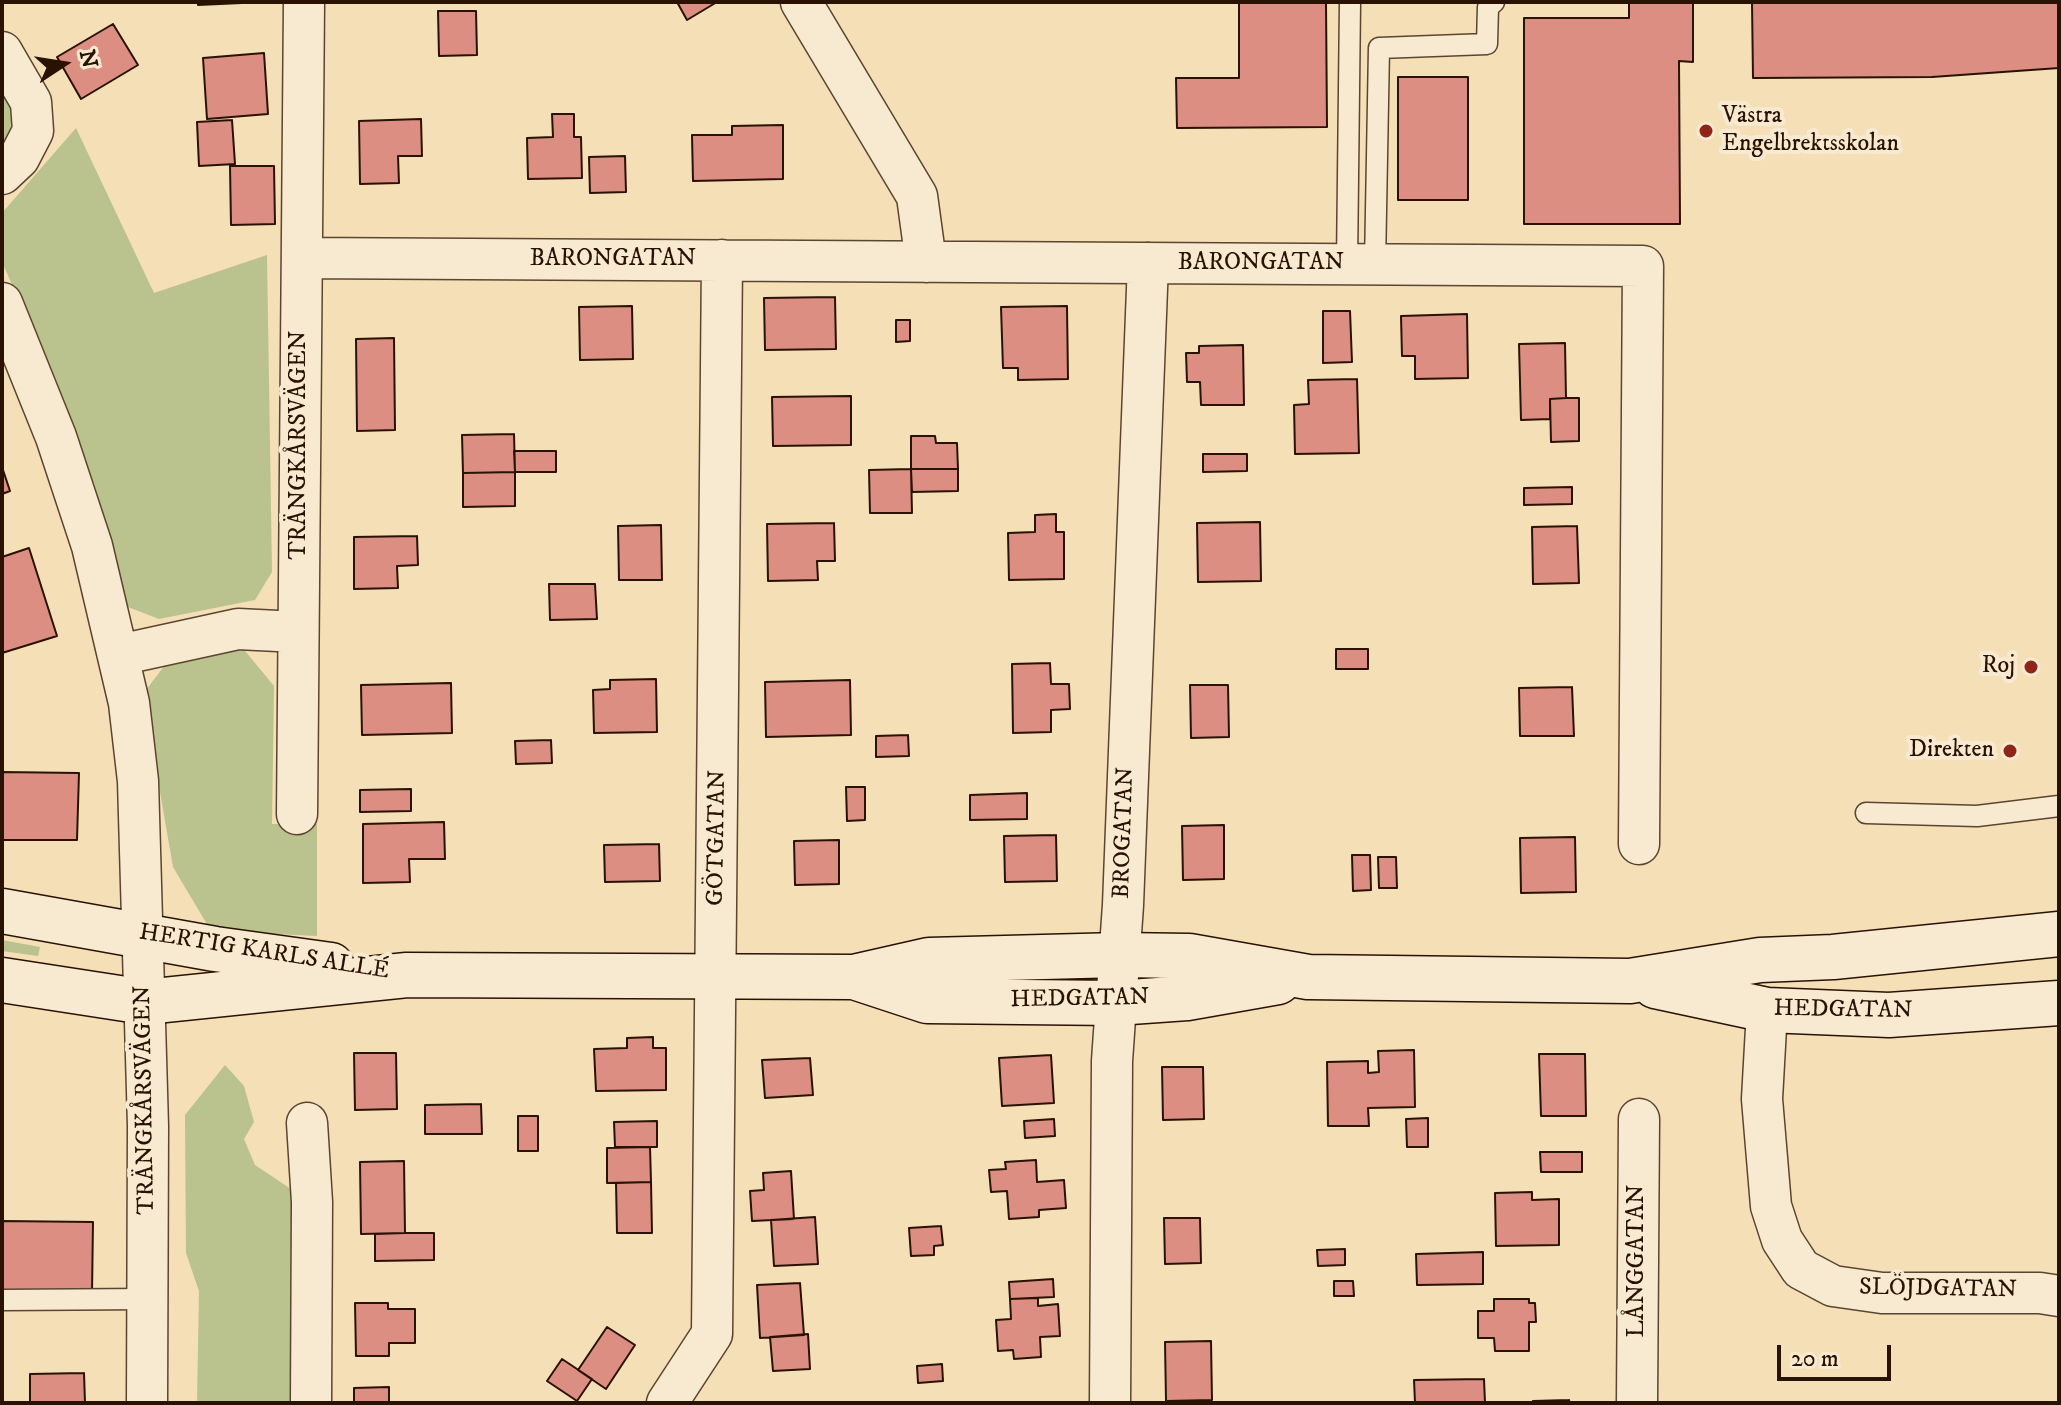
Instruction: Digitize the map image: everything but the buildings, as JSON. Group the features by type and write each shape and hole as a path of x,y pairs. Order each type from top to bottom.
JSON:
{"main road":[{"name":"HERTIG KARLS ALLÉ","path":"2,911 215,949 407,975"},
{"name":"HEDGATAN","path":"407,975 854,977 929,960 1119,955 1189,956 1308,977 1630,981 1760,960 1833,957 2059,934"},
{"path":"1767,1010 1833,957"},
{"name":"HERTIG KARLS ALLÉ","path":"2,980 145,1002 407,975"},
{"name":"HEDGATAN","path":"854,977 927,1001 1116,1003 1187,998 1308,977"},
{"name":"HEDGATAN","path":"1630,981 1767,1010 1889,1015 2059,1003"}],"street":[{"name":"TRÄNGKÅRSVÄGEN","path":"297,814 304,2"},
{"path":"801,2 917,196 926,262"},
{"path":"2,52 31,102 33,131 19,158 2,174"},
{"name":"BARONGATAN","path":"302,258 1643,266 1639,844"},
{"name":"GÖTGATAN","path":"667,1403 712,1334 722,260"},
{"name":"BROGATAN","path":"1110,1403 1112,1061 1148,263"},
{"name":"TRÄNGKÅRSVÄGEN","path":"6,323 87,532 119,655 138,781 145,1002 147,1403"},
{"path":"119,655 238,629 298,632"},
{"name":"SLÖJDGATAN","path":"1767,1010 1762,1099 1771,1206 1782,1240 1801,1269 1833,1286 1882,1293 2040,1293 2059,1296"},
{"name":"LÅNGGATAN","path":"1637,1403 1639,1119"},
{"path":"307,1123 312,1202 311,1403"}],"lane":[{"path":"1350,2 1361,264"},
{"path":"1361,264 1379,48 1487,44 1488,7 1494,2"},
{"path":"1866,813 1977,816 2059,806"},
{"path":"2,1300 148,1299"}],"green space":[{"path":"2,92 12,106 10,137 2,147"},
{"path":"76,128 154,293 267,255 272,572 255,600 159,619 128,607 56,383 2,262 2,213"},
{"path":"241,646 274,686 272,824 317,824 317,936 211,931 173,867 143,694 165,665"},
{"path":"2,940 40,947 38,956 2,951"},
{"path":"225,1065 244,1086 254,1122 244,1139 255,1165 297,1193 295,1403 197,1403 199,1291 186,1253 185,1115"}],"place":[{"name":"Västra Engelbrektsskolan","path":"1706,131"},
{"name":"Roj","path":"2031,667"},
{"name":"Direkten","path":"2010,751"}]}
